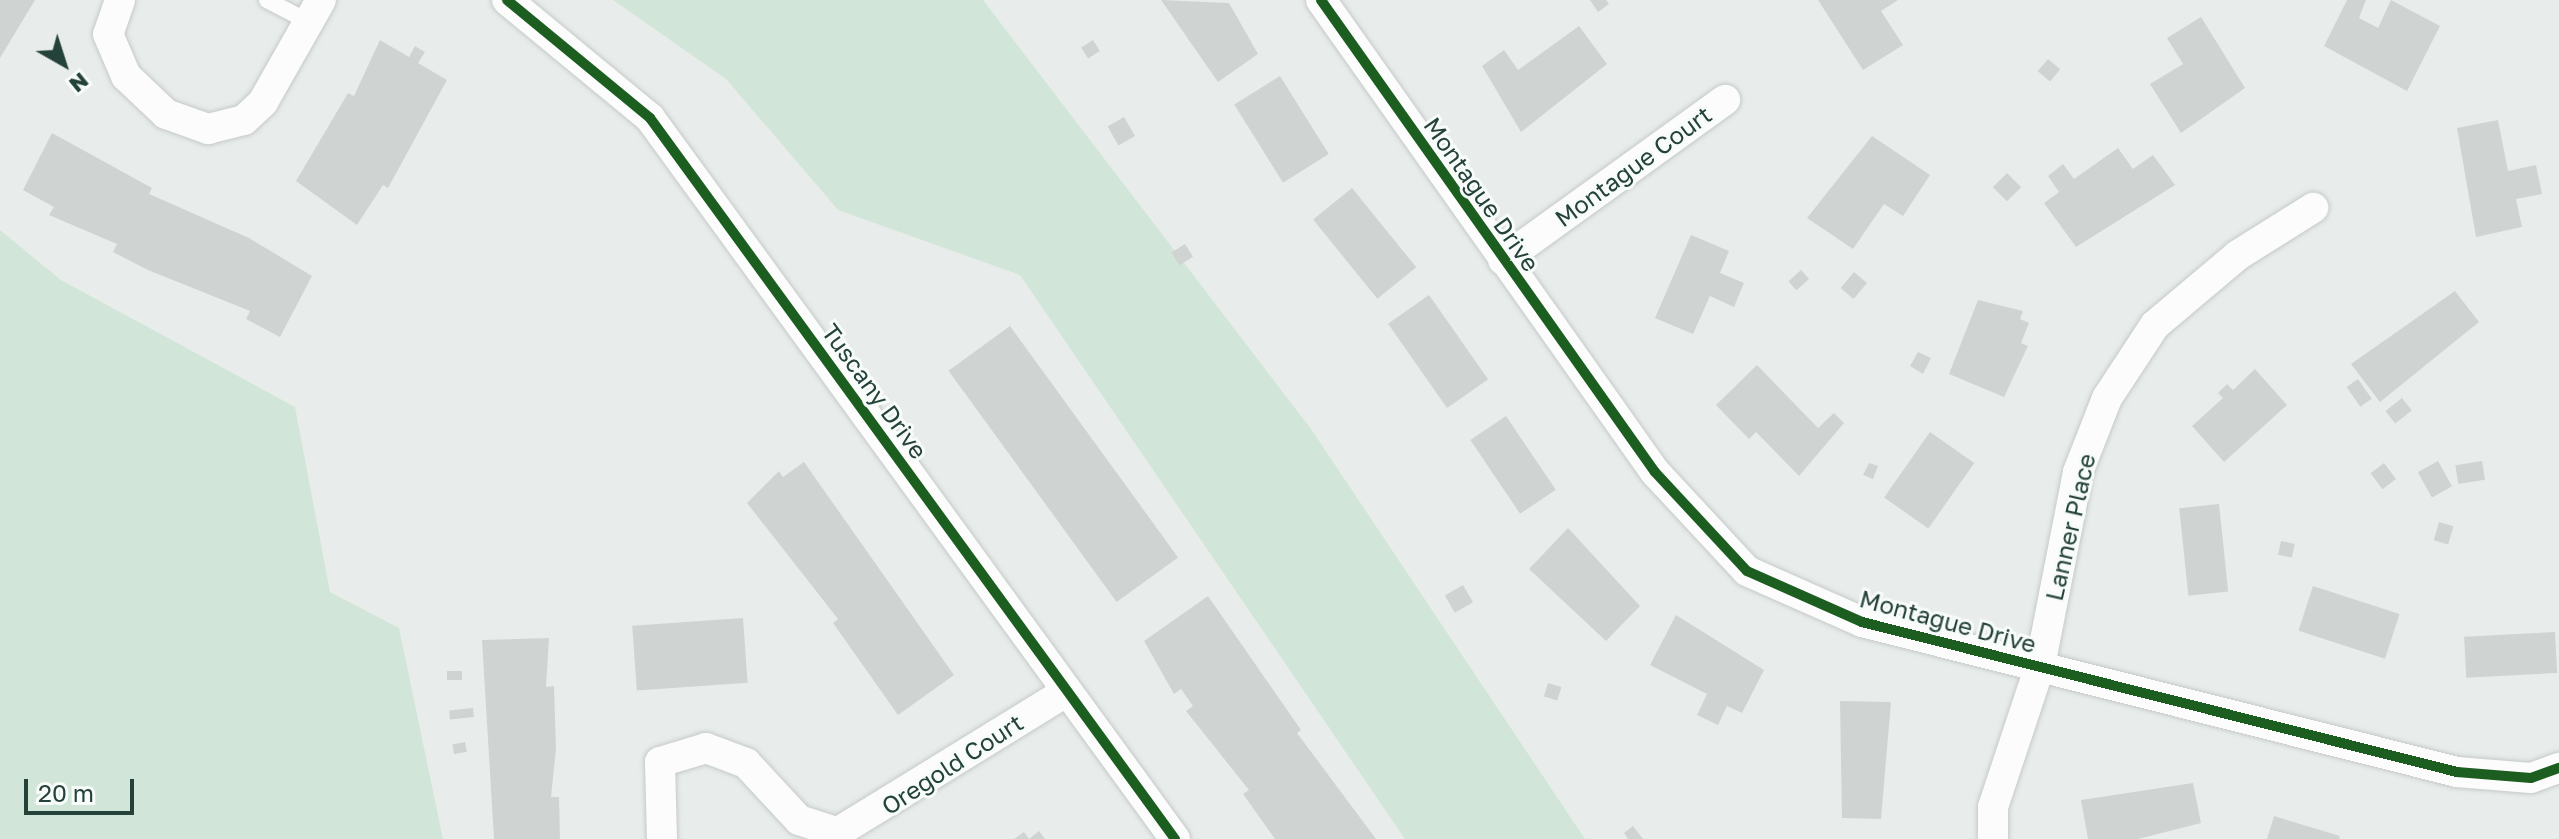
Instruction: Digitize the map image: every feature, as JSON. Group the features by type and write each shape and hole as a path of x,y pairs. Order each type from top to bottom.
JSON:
{"street":[{"path":"120,0 108,34 133,86 166,114 208,129 244,120 263,102 315,11"},
{"name":"Tuscany Drive","path":"507,0 650,118 1175,839"},
{"name":"Montague Drive","path":"1321,0 1655,472 1747,571 1862,622 2457,772 2531,778 2559,768"},
{"name":"Montague Court","path":"1503,260 1725,100"},
{"name":"Lanner Place","path":"1993,839 1993,807 2040,666 2078,472 2128,362 2196,289 2313,208"},
{"name":"Oregold Court","path":"662,839 660,762 706,748 746,763 799,820 831,836 1066,692"}],"lane":[{"path":"267,0 315,11"}],"green space":[{"path":"613,0 983,0 1311,429 1585,839 1405,839 1020,275 838,210 726,79"},
{"path":"0,230 61,280 295,407 330,592 399,628 443,839 0,839"}],"building":[{"path":"0,0 35,0 0,58"},
{"path":"1161,0 1229,3 1258,54 1218,82"},
{"path":"1590,0 1606,0 1609,4 1598,12"},
{"path":"1818,0 1898,0 1881,11 1903,45 1863,70"},
{"path":"2347,0 2366,0 2359,18 2378,28 2391,0 2440,26 2407,91 2324,46"},
{"path":"2201,17 2245,88 2181,133 2150,84 2183,64 2167,38"},
{"path":"1579,26 1607,64 1521,132 1482,66 1504,50 1518,70"},
{"path":"380,40 409,57 415,46 425,52 418,63 447,80 388,188 383,185 357,225 296,181 348,93 354,96"},
{"path":"1093,40 1100,51 1088,58 1081,47"},
{"path":"2048,59 2060,69 2050,82 2038,71"},
{"path":"1280,76 1329,154 1283,183 1234,105"},
{"path":"1124,117 1135,136 1119,146 1108,127"},
{"path":"2498,120 2508,171 2536,165 2542,194 2516,199 2522,227 2476,237 2457,128"},
{"path":"52,133 152,188 149,194 249,238 312,276 280,337 246,319 250,311 148,270 113,252 117,244 49,215 54,207 23,190"},
{"path":"1872,136 1930,175 1903,216 1884,204 1853,249 1807,218"},
{"path":"2118,148 2133,169 2153,155 2175,185 2076,247 2044,203 2059,192 2048,176 2063,164 2074,179"},
{"path":"2007,173 2021,187 2007,201 1993,187"},
{"path":"1352,188 1416,267 1377,299 1313,219"},
{"path":"1691,235 1729,251 1720,273 1744,283 1734,307 1710,296 1693,334 1655,318"},
{"path":"1185,244 1193,257 1179,265 1171,252"},
{"path":"1801,270 1809,279 1796,290 1788,281"},
{"path":"1854,272 1867,283 1854,299 1841,288"},
{"path":"2455,291 2479,322 2380,402 2351,364"},
{"path":"1429,295 1488,379 1447,408 1388,324"},
{"path":"1978,300 2023,311 2020,319 2029,323 2021,343 2028,346 2004,397 1949,374"},
{"path":"1010,326 1178,557 1117,602 949,371"},
{"path":"1918,352 1931,358 1923,374 1910,366"},
{"path":"1757,365 1818,428 1834,413 1844,423 1799,476 1756,432 1749,439 1716,405"},
{"path":"2255,369 2287,405 2224,462 2192,426 2223,398 2218,393 2227,384 2233,390"},
{"path":"2358,379 2372,399 2360,407 2347,387"},
{"path":"2402,398 2412,411 2395,424 2385,411"},
{"path":"1506,416 1556,490 1520,514 1470,440"},
{"path":"1930,432 1974,463 1928,529 1884,498"},
{"path":"2438,461 2452,486 2432,498 2418,472"},
{"path":"2482,461 2485,480 2458,484 2455,465"},
{"path":"804,462 954,675 898,715 833,623 838,619 747,503 779,471 783,477"},
{"path":"1869,463 1878,466 1873,479 1863,475"},
{"path":"2384,463 2396,479 2382,489 2370,473"},
{"path":"2219,504 2228,592 2188,596 2179,508"},
{"path":"2439,522 2453,526 2448,544 2434,540"},
{"path":"1568,528 1640,606 1606,641 1529,569"},
{"path":"2281,541 2295,544 2292,558 2278,555"},
{"path":"1463,585 1473,602 1455,613 1445,596"},
{"path":"2313,586 2400,614 2385,659 2298,631"},
{"path":"1208,596 1301,730 1297,733 1376,839 1275,839 1243,794 1249,790 1186,711 1193,706 1181,689 1174,694 1144,641"},
{"path":"1676,615 1764,670 1742,713 1727,706 1718,725 1697,715 1707,694 1650,665"},
{"path":"743,618 748,683 637,691 632,626"},
{"path":"2555,632 2557,673 2466,678 2464,637"},
{"path":"549,638 546,687 554,686 556,749 551,797 559,797 560,839 494,839 482,640"},
{"path":"447,671 462,671 462,680 447,680"},
{"path":"1548,683 1561,687 1557,700 1544,696"},
{"path":"1840,701 1891,702 1881,819 1842,818"},
{"path":"473,708 474,717 450,719 449,711"},
{"path":"465,742 467,752 454,754 452,744"},
{"path":"2193,783 2201,823 2138,839 2088,839 2081,800"},
{"path":"2274,816 2340,836 2339,839 2267,839"},
{"path":"1633,826 1643,839 1628,839 1624,833"},
{"path":"1039,831 1045,839 1029,839"},
{"path":"1024,832 1029,839 1014,839"}],"cycle path":[{"path":"507,0 650,118 1175,839"},
{"path":"1321,0 1655,472 1747,571 1862,622 2457,772 2531,778 2559,768"}]}
